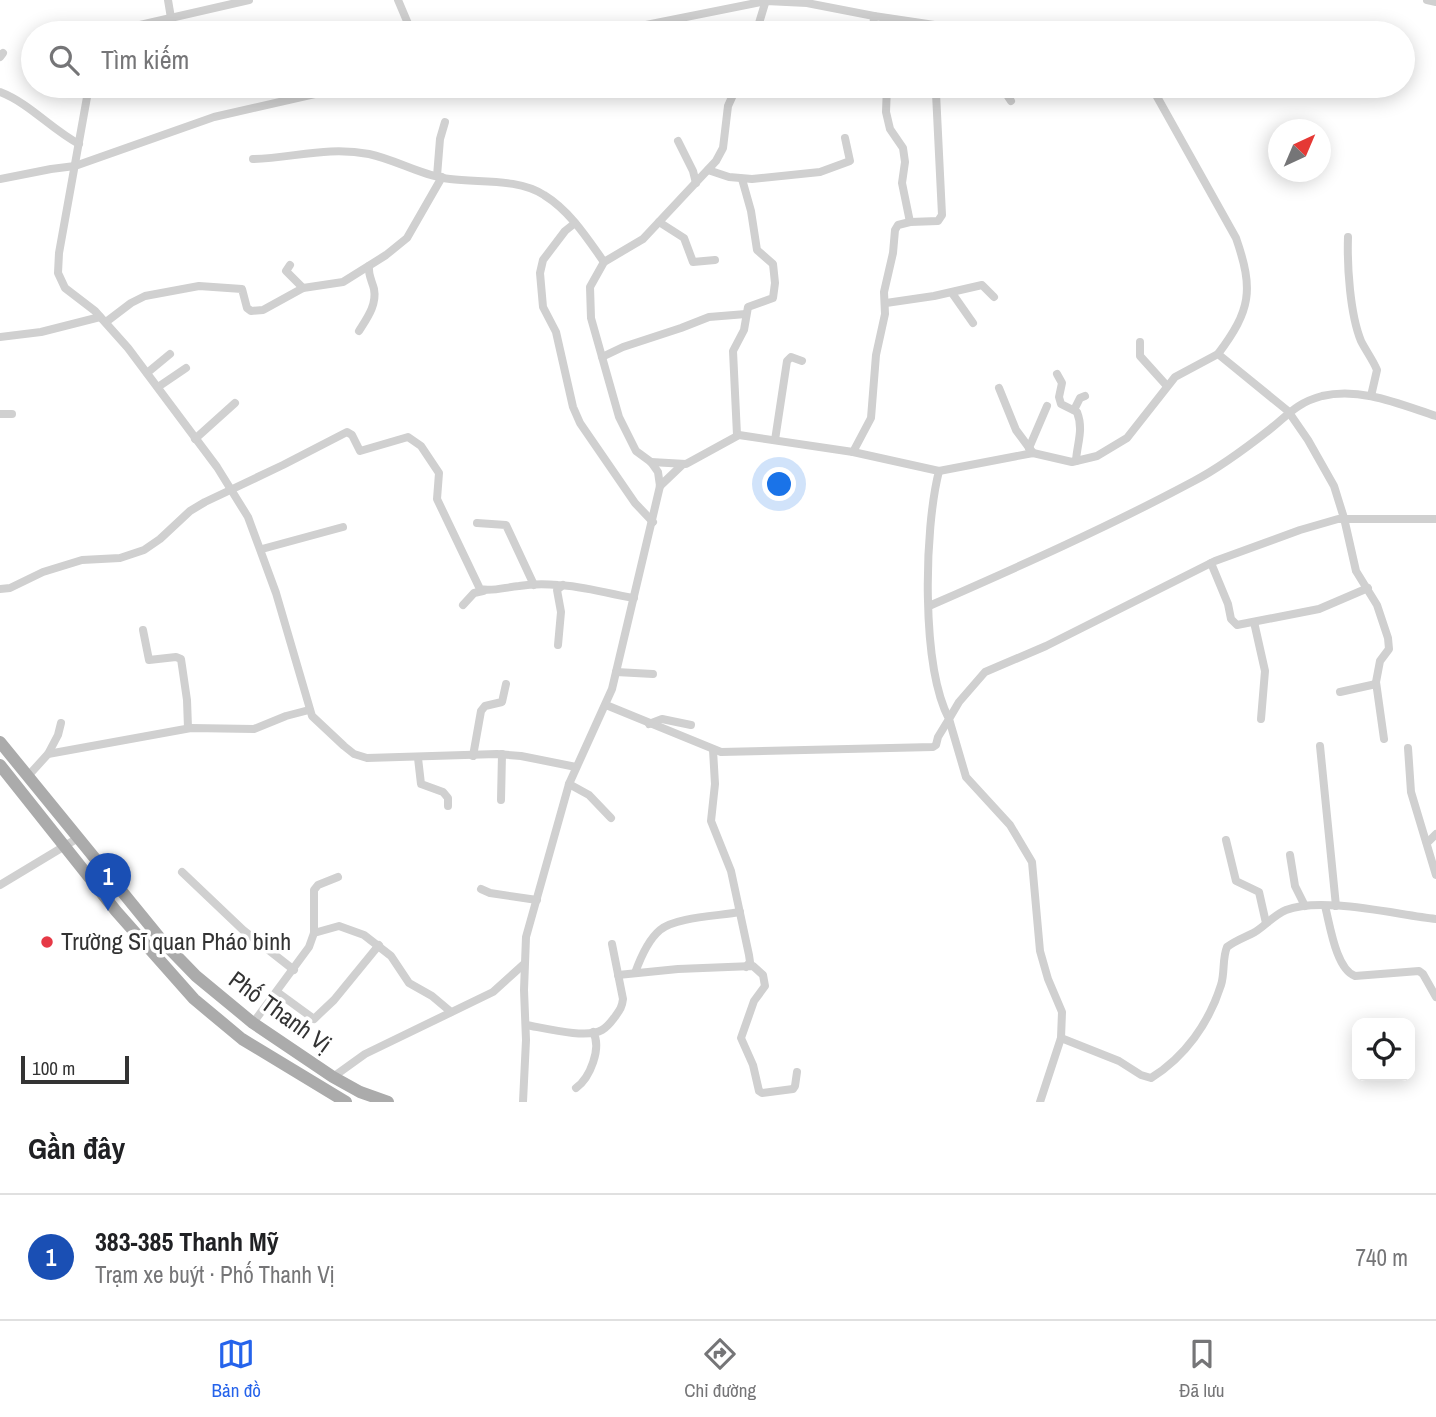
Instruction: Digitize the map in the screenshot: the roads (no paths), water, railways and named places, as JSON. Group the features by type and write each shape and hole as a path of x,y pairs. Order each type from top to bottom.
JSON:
{"main road":[{"name":"Phố Thanh Vị","path":"0,743 164,943 196,976 253,1023 333,1077 360,1092 388,1102"},
{"name":"Phố Thanh Vị","path":"0,765 116,911 194,999 243,1039 346,1102"}],"street":[{"path":"168,0 171,18"},
{"path":"158,21 249,0"},
{"path":"398,0 407,21"},
{"path":"760,21 766,0"},
{"path":"664,21 766,0 807,3 898,21"},
{"path":"1427,0 1436,2"},
{"path":"874,16 874,21"},
{"path":"0,92 18,100 55,130 79,144"},
{"path":"87,98 59,253 58,273 65,288 103,319 158,387 231,488 248,517 276,593 309,710 318,724 359,756 418,758 502,754 576,767"},
{"path":"0,179 75,166 214,117 297,98"},
{"path":"523,1102 526,937 569,784 606,705 616,672 660,486 658,472 633,447 619,417 591,318 589,298 593,279 604,262 638,244 708,170 723,148 725,120 733,98"},
{"path":"887,98 890,129 903,148 905,162 902,183 910,222"},
{"path":"853,452 871,418 876,355 886,303 884,292 895,230 898,225 938,220 942,215 936,98"},
{"path":"651,463 681,465 691,462 737,435 853,452 939,471 1031,451 1076,461 1097,456 1127,438 1175,377 1218,354 1236,330 1248,299 1243,259 1236,238 1157,98"},
{"path":"0,337 31,334 103,319 145,296 199,286 242,289 247,308 256,312 303,288 337,284 369,266 407,238 440,177 440,139 445,122"},
{"path":"708,170 742,179 807,174 846,163 850,158 845,138"},
{"path":"678,141 696,183"},
{"path":"253,159 317,151 367,154 440,177 527,187 544,195 575,223 604,262"},
{"path":"737,435 733,351 744,330 746,314 751,305 773,298 775,275 773,264 757,250 751,211 742,179"},
{"path":"659,222 684,238 693,262 715,260"},
{"path":"575,223 565,231 543,260 540,274 543,307 556,332 573,407 580,423 635,502 653,522"},
{"path":"1348,237 1348,270 1360,339 1377,370 1373,391"},
{"path":"289,265 286,271 303,288"},
{"path":"359,331 374,303 369,266"},
{"path":"886,303 952,293 982,285 994,297"},
{"path":"952,293 973,323"},
{"path":"602,357 709,317 746,314"},
{"path":"1140,342 1140,356 1167,386"},
{"path":"147,373 170,354"},
{"path":"1218,354 1288,411 1334,486 1356,571 1377,605 1390,647 1380,661 1376,684 1384,739"},
{"path":"775,440 787,360 791,357 802,361"},
{"path":"158,387 186,368"},
{"path":"1057,374 1062,383 1059,397 1061,404 1077,412 1082,430 1076,461"},
{"path":"999,388 1016,430 1031,451"},
{"path":"929,606 1014,569 1196,480 1250,444 1288,411 1318,397 1373,391 1436,416"},
{"path":"1074,410 1080,398 1085,396"},
{"path":"195,439 235,403"},
{"path":"1031,451 1047,406"},
{"path":"0,414 12,414"},
{"path":"0,589 10,588 43,572 82,560 120,558 144,550 190,511 231,488 297,458 342,432 351,433 360,451 399,439 415,440 439,473 437,499 477,584 483,591"},
{"path":"660,486 681,465"},
{"path":"939,471 929,535 929,606 937,683 966,777 1010,825 1032,862 1040,951 1062,1012 1061,1038 1040,1102"},
{"path":"606,705 713,750 742,752 933,747 959,702 985,672 1070,634 1211,563 1300,530 1344,518 1436,519"},
{"path":"477,523 506,525 534,585"},
{"path":"262,549 342,527"},
{"path":"1211,563 1232,621 1238,625 1319,609 1367,587"},
{"path":"463,605 474,593 534,585 563,585 634,598"},
{"path":"558,645 561,612 557,590 563,585"},
{"path":"1254,622 1265,666 1261,719"},
{"path":"144,630 149,660 176,657 181,659 188,728"},
{"path":"616,672 653,674"},
{"path":"473,756 481,711 485,706 502,702 506,684"},
{"path":"1340,692 1376,684"},
{"path":"48,754 188,728 254,729 309,710"},
{"path":"649,724 662,719 691,725"},
{"path":"28,776 53,746 61,723"},
{"path":"1320,746 1336,906"},
{"path":"1408,748 1411,792 1436,875"},
{"path":"713,750 715,784 711,821 731,871 749,955 750,962 746,967"},
{"path":"501,800 502,754"},
{"path":"418,758 421,784 443,792 448,799 448,806"},
{"path":"569,784 589,795 611,818"},
{"path":"1427,843 1436,834"},
{"path":"0,885 78,838"},
{"path":"1226,840 1236,881 1258,890 1266,923"},
{"path":"1290,855 1295,886 1304,906"},
{"path":"182,872 243,930 295,970"},
{"path":"253,1023 295,970 309,947 314,933 314,890 318,885 338,877"},
{"path":"481,889 537,900"},
{"path":"1061,1038 1119,1061 1151,1078 1167,1068 1193,1042 1222,983 1227,947 1287,910 1304,906 1336,906 1436,919"},
{"path":"1325,906 1335,948 1348,973 1355,976 1419,971 1436,997"},
{"path":"635,973 650,942 660,929 677,922 740,912"},
{"path":"314,933 339,926 364,935 391,956 409,984 432,996 451,1012"},
{"path":"526,1025 557,1031 601,1031 622,1007 612,944"},
{"path":"277,992 314,1019 334,1000 379,945"},
{"path":"333,1077 358,1058 493,992 524,964"},
{"path":"618,975 753,966 760,970 765,986 754,1001 741,1038 753,1065 760,1102"},
{"path":"576,1088 584,1082 590,1071 597,1038 593,1032"},
{"path":"759,1091 762,1093 793,1089 797,1072"}],"place":[{"name":"383-385 Thanh Mỹ","path":"108,911"},
{"name":"Trường Sĩ quan Pháo binh","path":"47,942"}]}
